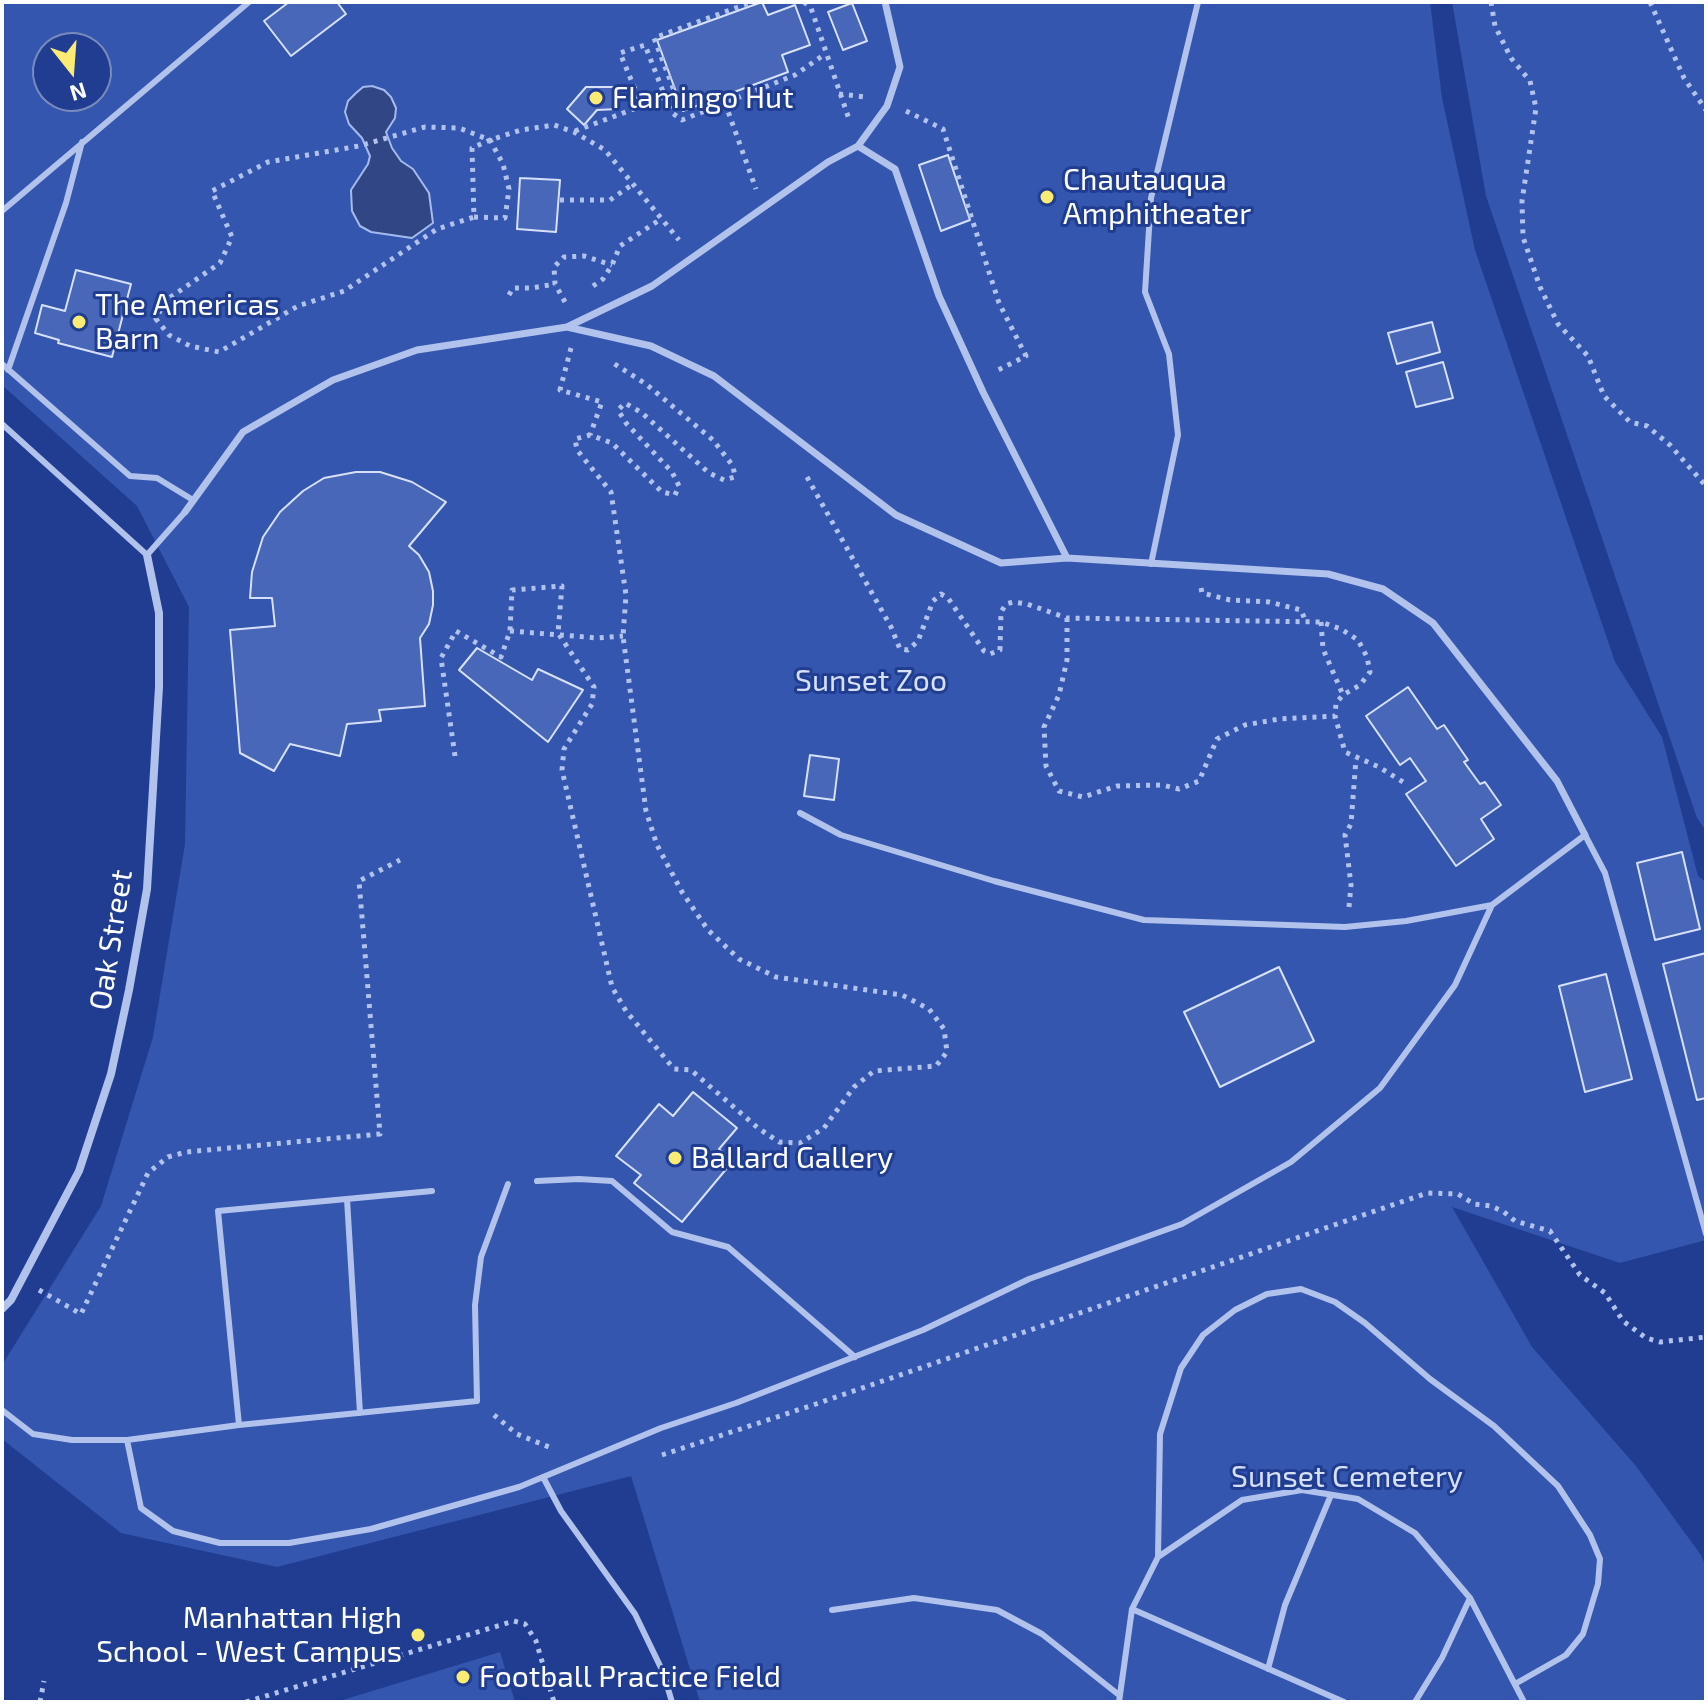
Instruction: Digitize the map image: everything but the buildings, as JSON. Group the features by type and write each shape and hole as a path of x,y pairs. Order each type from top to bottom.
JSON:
{"street":[{"path":"185,512 243,432 333,380 417,350 567,327 652,286 828,162 858,146 888,103 900,67 885,2"},
{"path":"858,146 895,169 939,296 1067,558"},
{"path":"567,327 651,346 714,376 896,515 1001,563 1067,558 1328,574 1383,589 1433,623 1557,781 1585,835"},
{"name":"Oak Street","path":"2,1309 11,1300 79,1171 111,1074 144,903 154,795 159,687 159,613 147,555"}],"lane":[{"path":"2,211 249,2"},
{"path":"1151,564 1178,435 1169,354 1145,292 1151,198 1198,2"},
{"path":"8,370 66,203 83,142"},
{"path":"2,364 130,476 157,478 193,500"},
{"path":"2,424 147,555 185,512"},
{"path":"800,813 841,835 994,881 1144,920 1345,927 1406,921 1492,905 1585,835 1605,873 1706,1234"},
{"path":"127,1440 141,1508 173,1531 220,1543 289,1543 371,1529 519,1487 595,1455 855,1357 923,1330 1029,1279 1182,1224 1291,1162 1380,1088 1455,985 1492,905"},
{"path":"537,1181 612,1181 672,1232 728,1247 855,1357"},
{"path":"2,1410 33,1434 72,1440 127,1440 239,1425 477,1401 475,1305 481,1257 508,1184"},
{"path":"239,1425 218,1211 432,1191"},
{"path":"347,1199 360,1413"},
{"path":"1119,1698 1132,1609 1158,1557 1160,1434 1181,1368 1203,1335 1235,1310 1267,1294 1301,1289 1335,1302 1365,1323 1430,1379 1494,1426 1558,1486 1590,1535 1600,1559 1592,1610 1583,1634 1566,1655 1515,1684"},
{"path":"543,1477 561,1511 635,1614 663,1672 672,1702"},
{"path":"1158,1557 1242,1500 1302,1490 1358,1499 1415,1533 1470,1598 1524,1702"},
{"path":"1268,1669 1285,1605 1331,1495"},
{"path":"832,1610 914,1598 997,1610 1042,1634 1119,1698"},
{"path":"1415,1702 1442,1658 1470,1598"},
{"path":"1132,1609 1344,1702"}],"path":[{"path":"574,132 675,93 654,38 752,2"},
{"path":"804,2 811,8 858,146"},
{"path":"1491,2 1495,26 1511,58 1530,81 1536,108 1522,201 1523,237 1540,287 1558,324 1588,356 1604,396 1630,422 1647,426 1670,445 1706,486"},
{"path":"1650,2 1684,78 1706,110"},
{"path":"642,106 620,53 645,45 671,112 682,120 795,75 825,54"},
{"path":"839,94 873,97 943,129 999,303 1026,356 978,381"},
{"path":"725,103 763,208"},
{"path":"474,217 472,148 521,130 554,125 574,132 605,150 694,257"},
{"path":"425,127 459,128 490,140 503,164 509,189 505,218 474,217 437,229 344,291 298,306 219,352 190,346 169,335 156,319 165,301 220,263 232,237 212,191 268,162 359,146 425,127"},
{"path":"560,200 610,200 633,184"},
{"path":"584,293 603,279 620,246 661,219"},
{"path":"590,435 602,402 560,390 571,347 565,302 555,284 554,267 564,257 584,256 612,265"},
{"path":"509,295 513,288 555,284"},
{"path":"565,302 575,298"},
{"path":"571,347 583,351"},
{"path":"455,756 441,658 456,631 501,657 510,631 512,590 562,586 558,633 594,687 592,704 564,749 562,770 612,987 626,1011 674,1069 691,1070 758,1128 779,1142 800,1143 824,1128 854,1087 874,1071 936,1066 947,1052 944,1029 929,1009 902,995 776,977 739,959 708,930 682,892 657,845 646,811 623,636 626,595 611,492 577,450 575,439 590,435 612,443 662,492 675,495 679,486 672,472 626,423 618,410 625,403 642,413 709,473 724,480 735,477 733,466 713,440 646,384 607,359"},
{"path":"806,476 891,627 900,649 908,650 918,641 933,601 941,594 948,598 984,651 990,654 1000,650 1001,612 1006,604 1027,604 1067,618 1321,622 1341,629 1358,640 1367,657 1370,672 1360,685 1336,703 1335,716 1345,752 1403,782"},
{"path":"1200,567 1202,593 1230,600 1269,602 1301,610 1306,622"},
{"path":"1067,618 1067,660 1059,695 1044,727 1046,766 1059,791 1083,797 1117,786 1162,785 1179,789 1199,781 1217,739 1245,725 1279,719 1335,716"},
{"path":"1321,622 1323,649 1343,695"},
{"path":"510,631 598,638 623,636"},
{"path":"1345,927 1351,885 1345,835 1351,824 1356,759"},
{"path":"21,1281 81,1314 148,1173 168,1157 186,1152 380,1134 359,881 400,860"},
{"path":"659,1456 1427,1193 1458,1194 1474,1204 1491,1206 1504,1212 1515,1221 1550,1231 1580,1275 1605,1293 1623,1321 1646,1338 1660,1342 1706,1337"},
{"path":"477,1401 517,1434 551,1449 595,1455"},
{"path":"246,1702 514,1621 525,1624 536,1641 554,1702"},
{"path":"40,1702 44,1681"}],"green space":[{"name":"Sunset Zoo","path":"2,2 1430,2 1442,98 1475,250 1615,662 1662,737 1698,876 1706,882 1706,1240 1620,1263 1452,1207 1532,1347 1636,1466 1701,1555 1706,1567 1706,1702 700,1702 631,1476 277,1567 121,1533 2,1439 2,1365 101,1206 153,1037 185,844 189,607 137,506 2,385"},
{"path":"1452,2 1706,2 1706,831 1697,818 1486,196"},
{"name":"Football Practice Field","path":"500,1652 515,1702 336,1702"}],"shaded area":[{"path":"363,87 384,90 391,97 396,108 395,118 386,132 392,148 401,161 413,169 429,193 433,223 412,238 371,232 360,226 352,211 351,190 370,156 362,138 349,124 345,112 348,101 356,93"}],"place":[{"name":"Flamingo Hut","path":"596,98"},
{"name":"Chautauqua Amphitheater","path":"1047,197"},
{"name":"The Americas Barn","path":"79,322"},
{"name":"Ballard Gallery","path":"675,1158"},
{"name":"Manhattan High School - West Campus","path":"418,1635"},
{"name":"Football Practice Field","path":"463,1677"}],"park label":[{"name":"Sunset Cemetery","path":"1347,1477"}]}
